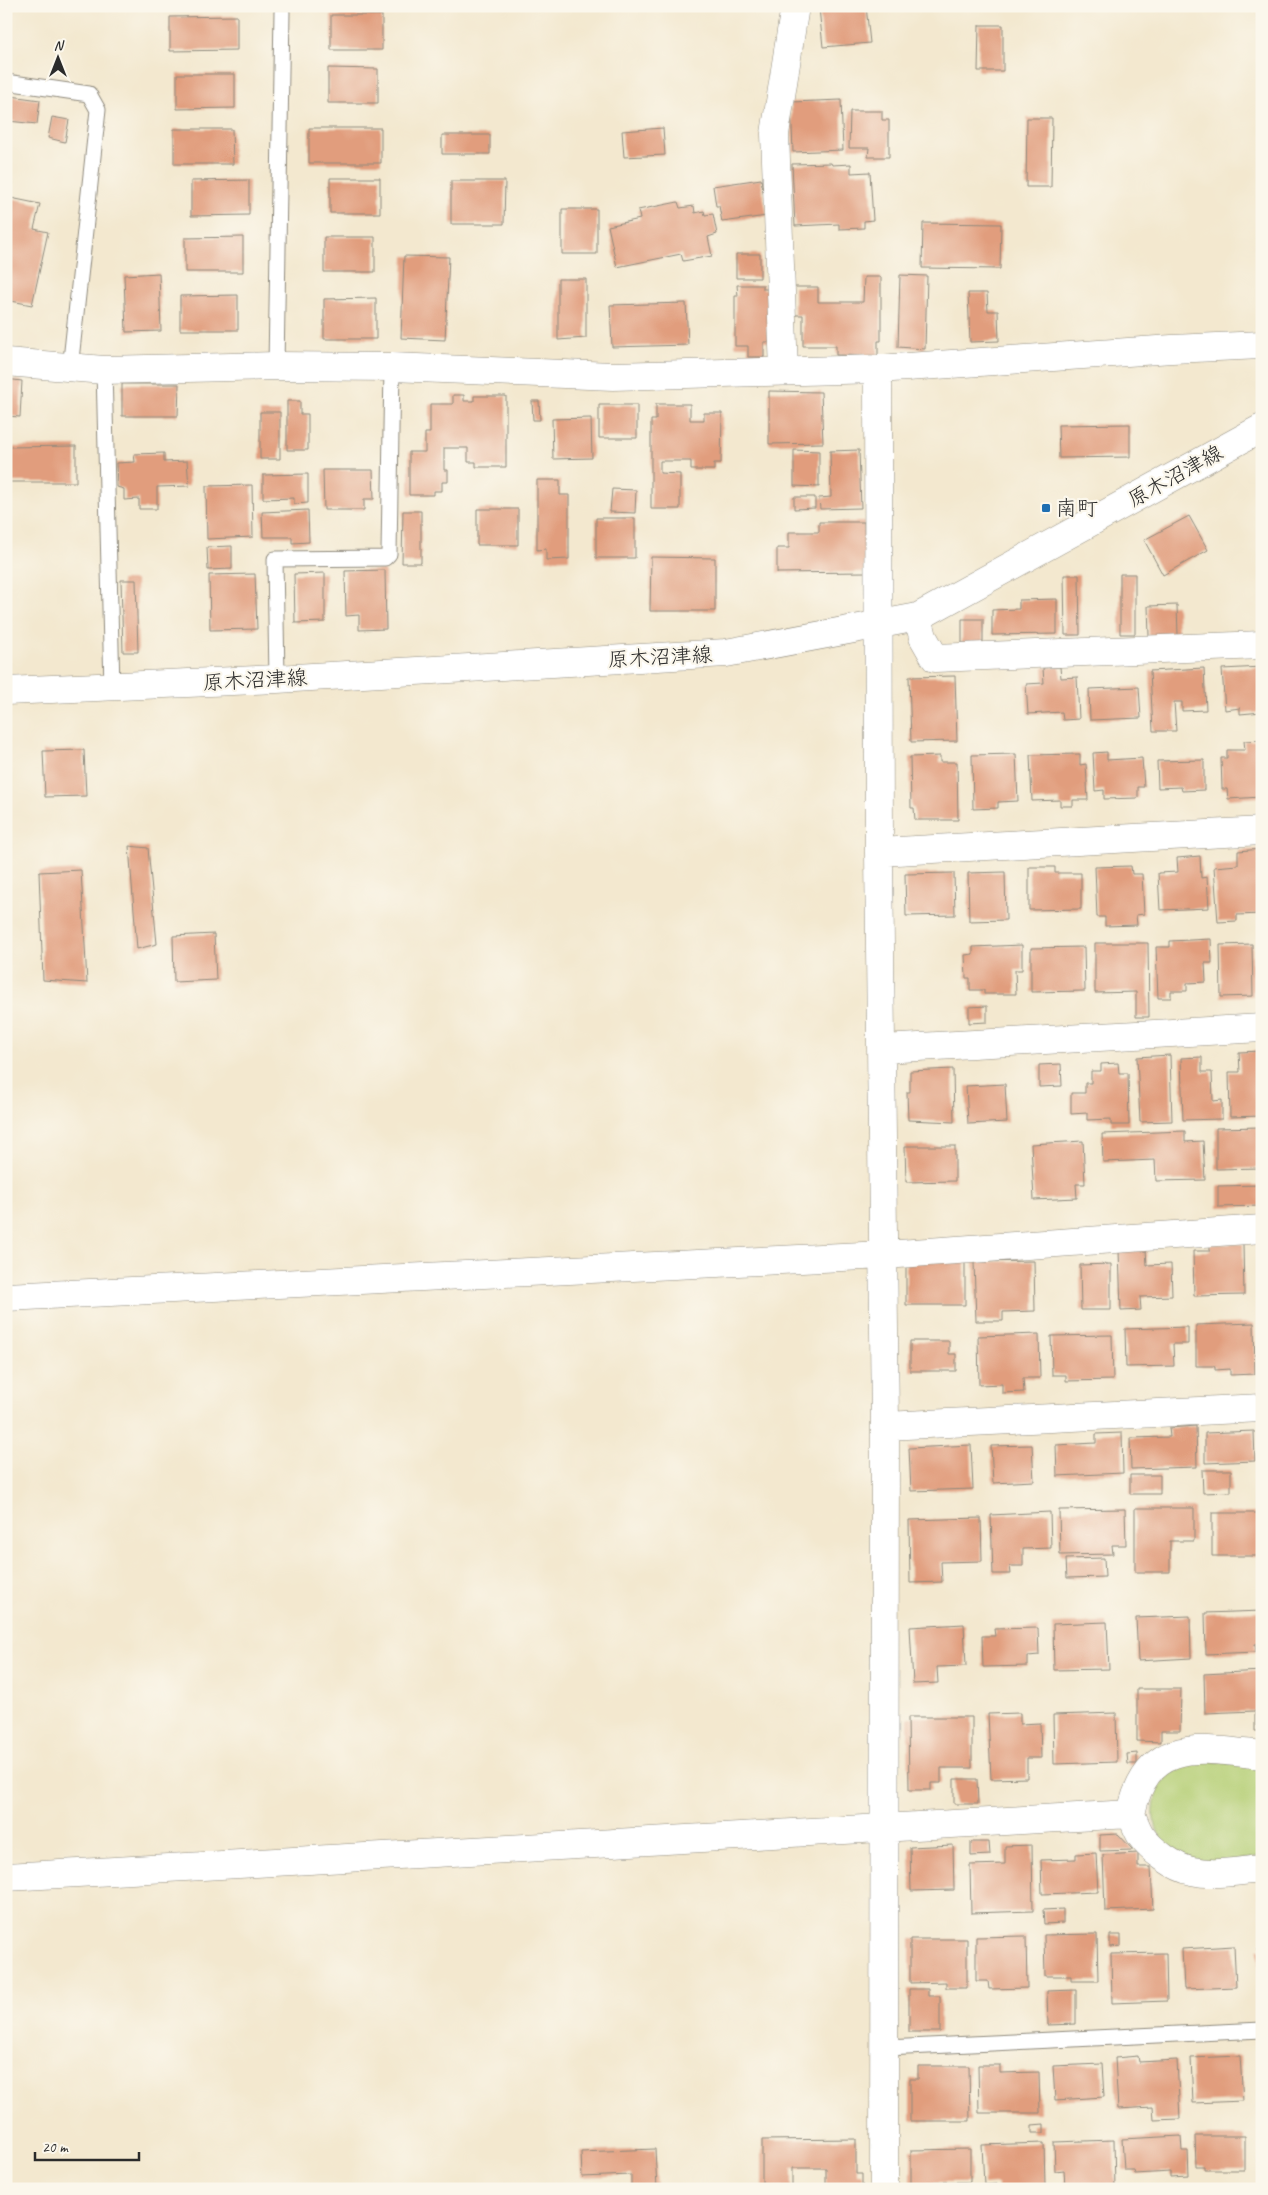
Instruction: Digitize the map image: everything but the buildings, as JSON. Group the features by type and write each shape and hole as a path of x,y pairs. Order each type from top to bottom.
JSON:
{"street":[{"path":"784,372 775,134 795,6"},
{"path":"6,362 70,369 104,370 276,366 613,376 878,369 1172,348 1262,345"},
{"path":"878,369 879,852 885,1426 886,2048 884,2189"},
{"name":"原木沼津線","path":"6,691 277,679 726,653 880,625 918,617 1262,428"},
{"path":"918,617 923,637 935,658 1262,645"},
{"path":"879,852 1262,830"},
{"path":"882,1049 1262,1028"},
{"path":"6,1297 884,1255 1262,1229"},
{"path":"885,1426 1262,1408"},
{"path":"1262,1755 1210,1750 1179,1751 1150,1768 1142,1779 1131,1814 1141,1836 1153,1848 1174,1863 1190,1871 1211,1873 1262,1869"},
{"path":"6,1877 885,1830 1131,1814"}],"lane":[{"path":"276,366 282,12"},
{"path":"6,82 89,94 98,110 70,369"},
{"path":"277,679 276,559 385,558 389,554 392,368"},
{"path":"104,370 112,687"},
{"path":"886,2048 1262,2030"}],"green space":[{"path":"1207,1761 1262,1766 1262,1857 1218,1862 1201,1861 1177,1852 1163,1841 1157,1832 1154,1808 1161,1783 1171,1771 1179,1766"}],"place":[{"name":"南町","path":"1046,508"}]}
